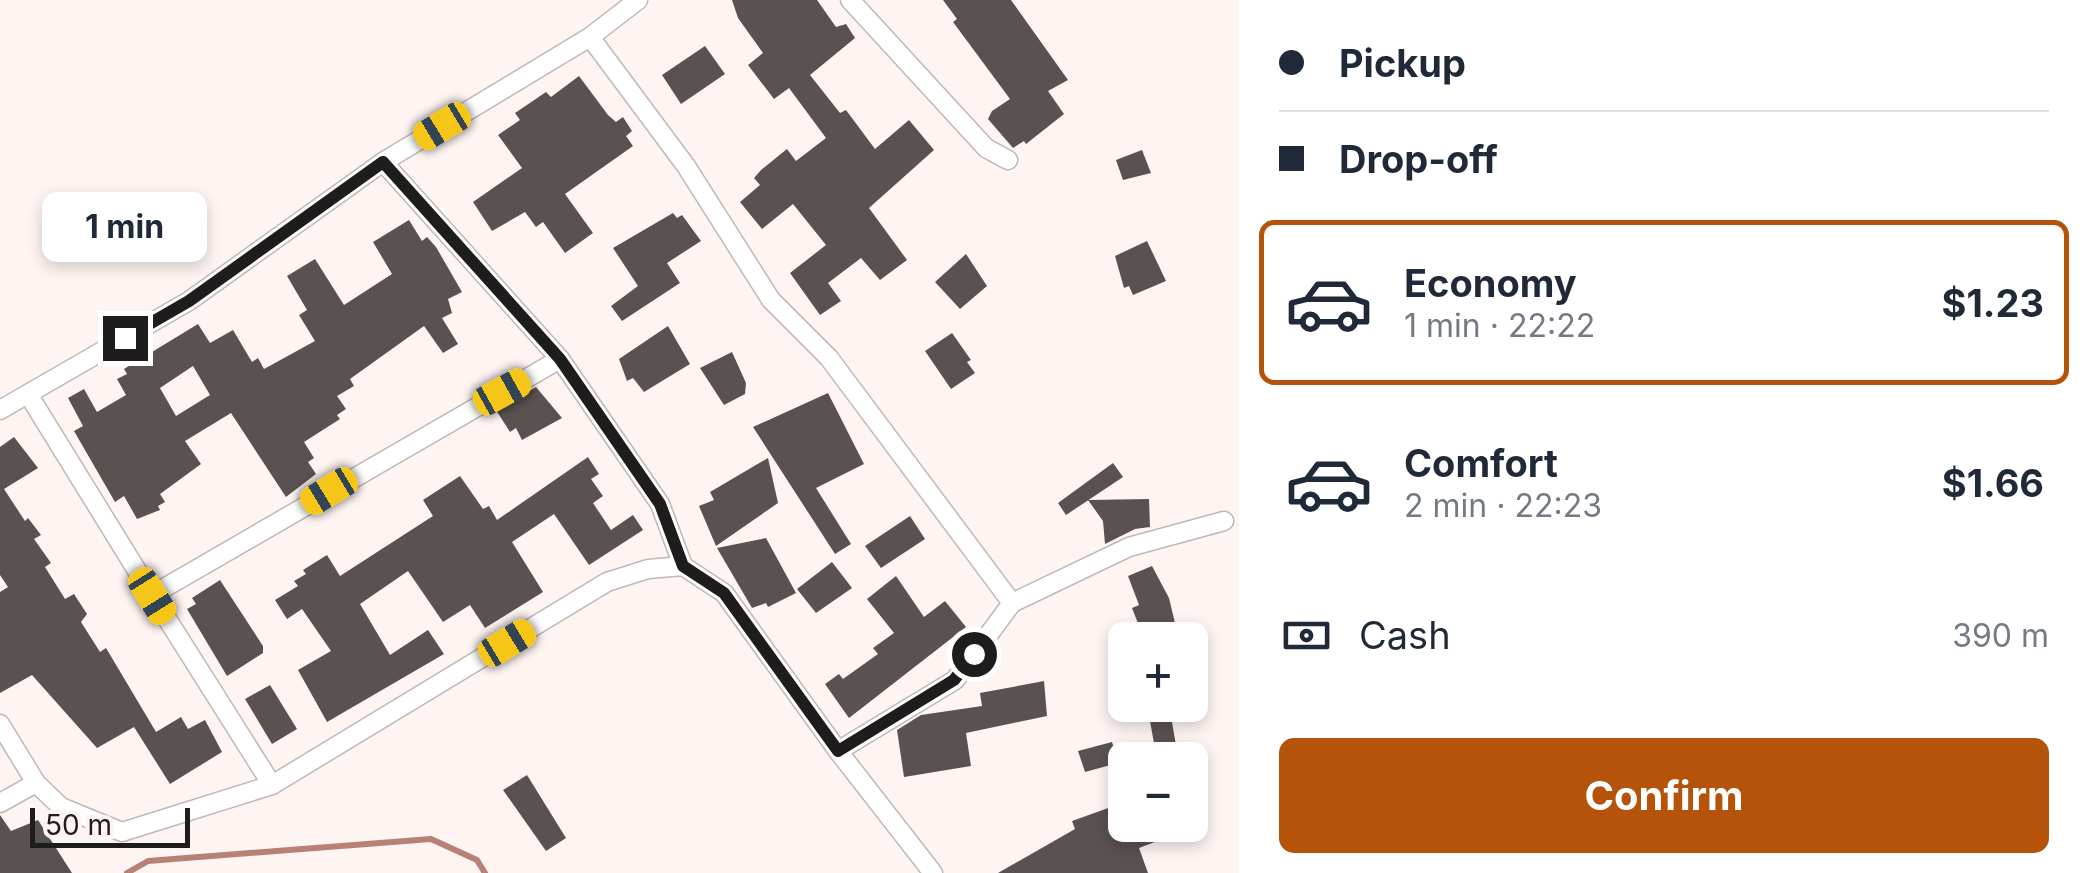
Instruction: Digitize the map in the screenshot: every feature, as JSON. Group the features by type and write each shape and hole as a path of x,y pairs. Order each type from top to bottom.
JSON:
{"street":[{"path":"0,410 189,301 383,162 590,36 638,0"},
{"path":"850,0 986,148 1008,160"},
{"path":"590,36 686,166 771,300 830,358 1012,603"},
{"path":"383,162 560,359 660,504 683,566 724,593 838,751 933,873"},
{"path":"152,596 560,359"},
{"path":"28,394 272,785"},
{"path":"838,751 954,680 1012,603 1129,548 1224,521"},
{"path":"0,724 36,784 61,807 122,832 272,785 608,582 648,569 683,566"},
{"path":"0,804 36,784"}],"building":[{"path":"732,0 817,0 836,27 846,24 855,38 810,75 840,113 846,110 875,149 909,120 934,150 869,208 907,260 880,280 861,258 828,283 841,301 820,315 790,273 826,245 793,204 762,229 740,202 760,185 754,178 761,170 787,149 796,161 826,138 789,88 774,99 748,65 763,53 738,18"},
{"path":"943,0 1011,0 1068,80 1048,91 1064,114 1026,144 1024,141 1013,148 988,119 992,111 1010,99 953,22 957,19"},
{"path":"705,46 725,74 681,104 662,75"},
{"path":"579,76 608,115 616,122 623,117 632,131 626,136 633,146 565,194 593,233 565,253 543,222 536,227 525,212 492,231 473,202 522,168 498,135 520,120 515,113 546,92 551,97"},
{"path":"1142,150 1151,173 1123,180 1116,160"},
{"path":"673,213 677,218 682,215 701,241 667,263 680,283 622,321 611,306 638,286 613,248"},
{"path":"409,220 422,241 427,237 436,247 462,292 448,299 452,313 442,318 458,344 443,353 424,326 350,379 354,386 337,396 346,409 337,415 340,419 304,442 314,458 308,462 316,474 286,497 231,413 185,441 201,464 160,494 165,502 158,506 160,510 137,519 124,496 115,502 74,431 83,426 68,398 84,389 97,412 126,395 117,379 127,374 124,369 198,324 210,343 233,330 252,362 258,358 264,369 315,341 299,315 307,310 287,276 315,259 344,305 392,274 373,242","holes":["193,366 210,395 176,416 160,388"]},
{"path":"1147,241 1166,281 1133,295 1129,286 1124,288 1115,256"},
{"path":"966,254 987,286 960,309 935,282"},
{"path":"668,326 690,364 644,392 633,378 627,381 619,359"},
{"path":"952,333 971,360 967,362 975,373 951,389 925,351"},
{"path":"732,352 746,383 745,394 724,405 700,368"},
{"path":"536,387 562,418 522,440 516,428 510,432 496,410"},
{"path":"828,393 864,464 816,488 851,544 835,554 753,427"},
{"path":"14,437 38,468 4,489 25,521 28,518 41,535 34,539 51,563 45,567 65,599 74,594 87,614 81,622 100,652 106,648 156,732 181,717 188,729 205,720 222,752 170,784 134,727 97,748 32,675 0,693 0,592 8,587 0,575 0,447"},
{"path":"588,457 599,474 591,479 603,496 593,503 611,530 633,515 643,530 589,565 554,514 512,542 543,592 485,628 470,605 443,622 408,571 360,604 390,655 428,630 444,654 327,722 298,670 331,651 302,609 287,619 275,600 298,586 294,581 306,574 303,570 327,555 340,576 433,516 423,500 460,476 483,509 489,506 497,520"},
{"path":"768,458 778,503 716,546 699,506 714,500 710,492"},
{"path":"1113,463 1123,477 1066,515 1058,503"},
{"path":"1149,499 1150,527 1135,529 1105,544 1103,521 1088,500"},
{"path":"910,516 925,539 881,568 865,546"},
{"path":"766,538 796,593 768,607 766,603 752,608 717,548"},
{"path":"832,562 852,588 816,613 797,589"},
{"path":"1152,566 1169,598 1175,622 1138,622 1132,608 1139,605 1128,576"},
{"path":"896,576 924,617 945,601 966,627 849,718 825,684 839,674 843,679 878,654 873,648 894,633 867,599"},
{"path":"220,580 263,646 263,653 227,676 187,609 196,604 192,598"},
{"path":"1044,681 1047,716 966,733 971,766 904,777 897,730 921,715 982,706 980,693"},
{"path":"270,685 297,729 272,744 245,699"},
{"path":"1150,722 1172,722 1175,742 1154,742"},
{"path":"1108,743 1108,766 1085,772 1078,751"},
{"path":"527,775 566,838 546,851 503,790"},
{"path":"1108,808 1108,842 1155,842 1139,848 1148,873 998,873 1075,829 1072,821"},
{"path":"0,815 11,831 38,820 72,873 0,873"}],"waterway":[{"path":"127,873 148,861 431,839 477,860 485,873"}],"route":[{"path":"125,338 189,301 383,162 560,359 660,504 683,566 724,593 838,751 954,680 974,654"}]}
